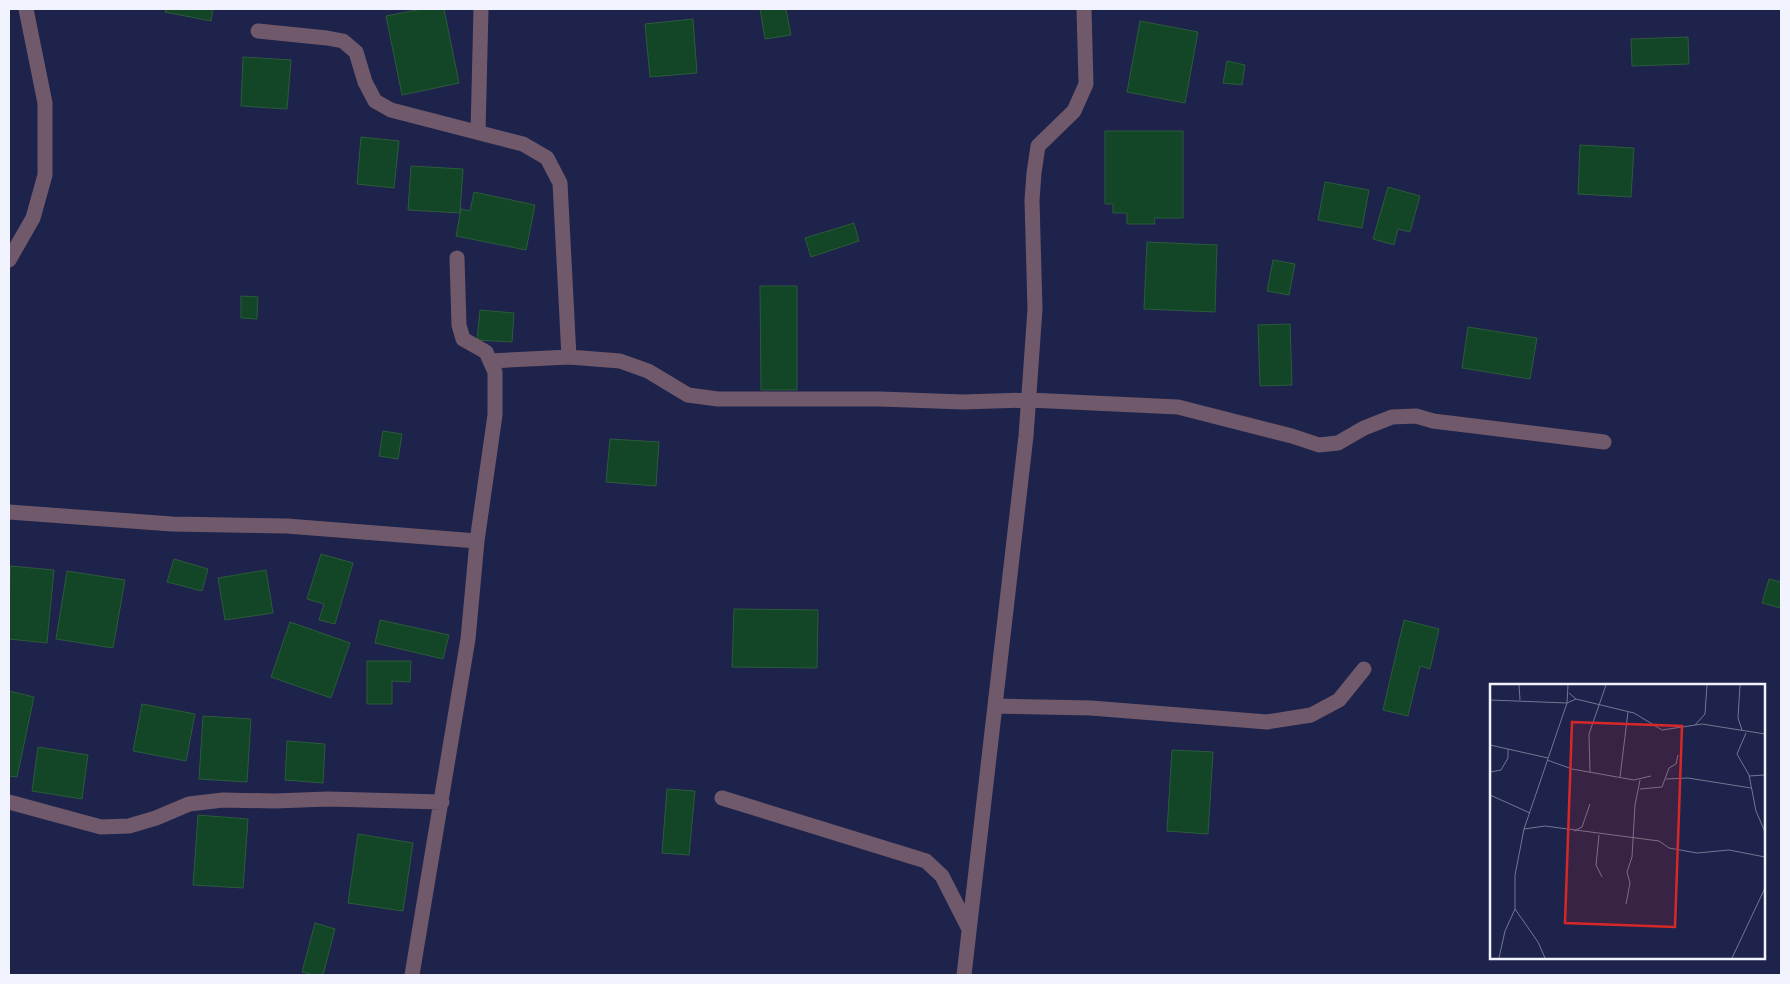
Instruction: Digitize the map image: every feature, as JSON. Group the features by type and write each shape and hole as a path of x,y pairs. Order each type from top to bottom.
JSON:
{"street":[{"path":"9,260 33,218 45,175 44,103 26,9"},
{"path":"478,132 481,9"},
{"path":"964,975 1025,446 1035,310 1032,200 1034,173 1038,146 1074,111 1086,84 1084,9"},
{"path":"258,32 327,38 343,42 356,52 365,82 375,102 391,110 522,144 547,158 560,183 570,357"},
{"path":"412,975 468,639 477,541 495,416 495,372 486,352 463,339 460,325 457,258"},
{"path":"490,361 570,357 620,361 648,371 688,395 718,399 880,399 962,402 1028,400 1178,407 1292,436 1319,445 1338,443 1364,428 1392,417 1416,416 1433,421 1604,442"},
{"path":"9,512 172,524 287,526 477,541"},
{"path":"995,706 1091,708 1267,722 1311,715 1338,700 1364,669"},
{"path":"722,798 926,861 942,876 969,929"},
{"path":"9,802 101,827 129,826 156,818 189,804 223,800 328,799 442,802"}],"building":[{"path":"166,9 213,9 211,21 165,12"},
{"path":"422,9 444,9 459,83 402,95 386,16"},
{"path":"760,9 786,9 791,35 765,39"},
{"path":"693,19 697,73 650,77 645,24"},
{"path":"1140,21 1198,32 1185,103 1127,92"},
{"path":"1688,37 1689,64 1632,66 1631,39"},
{"path":"243,57 291,60 287,109 241,106"},
{"path":"1227,61 1245,65 1242,85 1223,83"},
{"path":"1105,131 1183,131 1183,218 1154,218 1155,224 1127,224 1127,213 1113,213 1113,204 1105,204"},
{"path":"361,137 399,141 394,188 357,184"},
{"path":"1580,145 1634,148 1631,197 1578,194"},
{"path":"411,166 463,169 460,213 408,210"},
{"path":"1325,182 1369,190 1362,228 1318,220"},
{"path":"1388,187 1420,196 1410,232 1398,229 1394,245 1373,239"},
{"path":"474,192 535,205 526,250 456,236 461,209 470,211"},
{"path":"854,223 859,241 811,257 805,238"},
{"path":"1147,242 1217,245 1215,312 1144,309"},
{"path":"1273,260 1295,264 1289,295 1267,291"},
{"path":"760,286 797,286 797,390 761,390"},
{"path":"241,296 258,297 257,319 241,318"},
{"path":"480,310 514,313 512,342 477,340"},
{"path":"1290,324 1292,385 1260,386 1258,325"},
{"path":"1468,327 1537,338 1530,379 1462,368"},
{"path":"383,431 402,434 398,459 379,456"},
{"path":"610,439 659,442 656,486 606,482"},
{"path":"321,554 353,563 335,624 319,620 324,604 307,599"},
{"path":"174,559 208,569 202,591 167,582"},
{"path":"10,566 54,570 47,643 9,639"},
{"path":"266,570 273,613 225,620 218,578"},
{"path":"67,571 125,580 113,648 56,639"},
{"path":"1769,579 1781,582 1781,608 1762,603"},
{"path":"734,609 818,610 817,668 732,667"},
{"path":"380,620 449,635 443,659 375,643"},
{"path":"1404,620 1439,629 1430,669 1420,666 1408,716 1383,710"},
{"path":"290,622 350,643 331,698 271,677"},
{"path":"367,661 411,661 410,682 392,681 392,704 367,704"},
{"path":"9,691 34,697 17,777 9,776"},
{"path":"142,704 195,714 186,761 133,751"},
{"path":"203,716 251,719 247,782 199,779"},
{"path":"287,741 325,744 323,783 285,780"},
{"path":"38,747 88,755 82,799 32,791"},
{"path":"1172,750 1213,752 1208,834 1167,831"},
{"path":"667,789 695,791 689,855 662,853"},
{"path":"198,815 248,819 243,888 193,885"},
{"path":"358,834 413,843 403,911 348,903"},
{"path":"315,923 335,929 323,975 302,972"}]}
